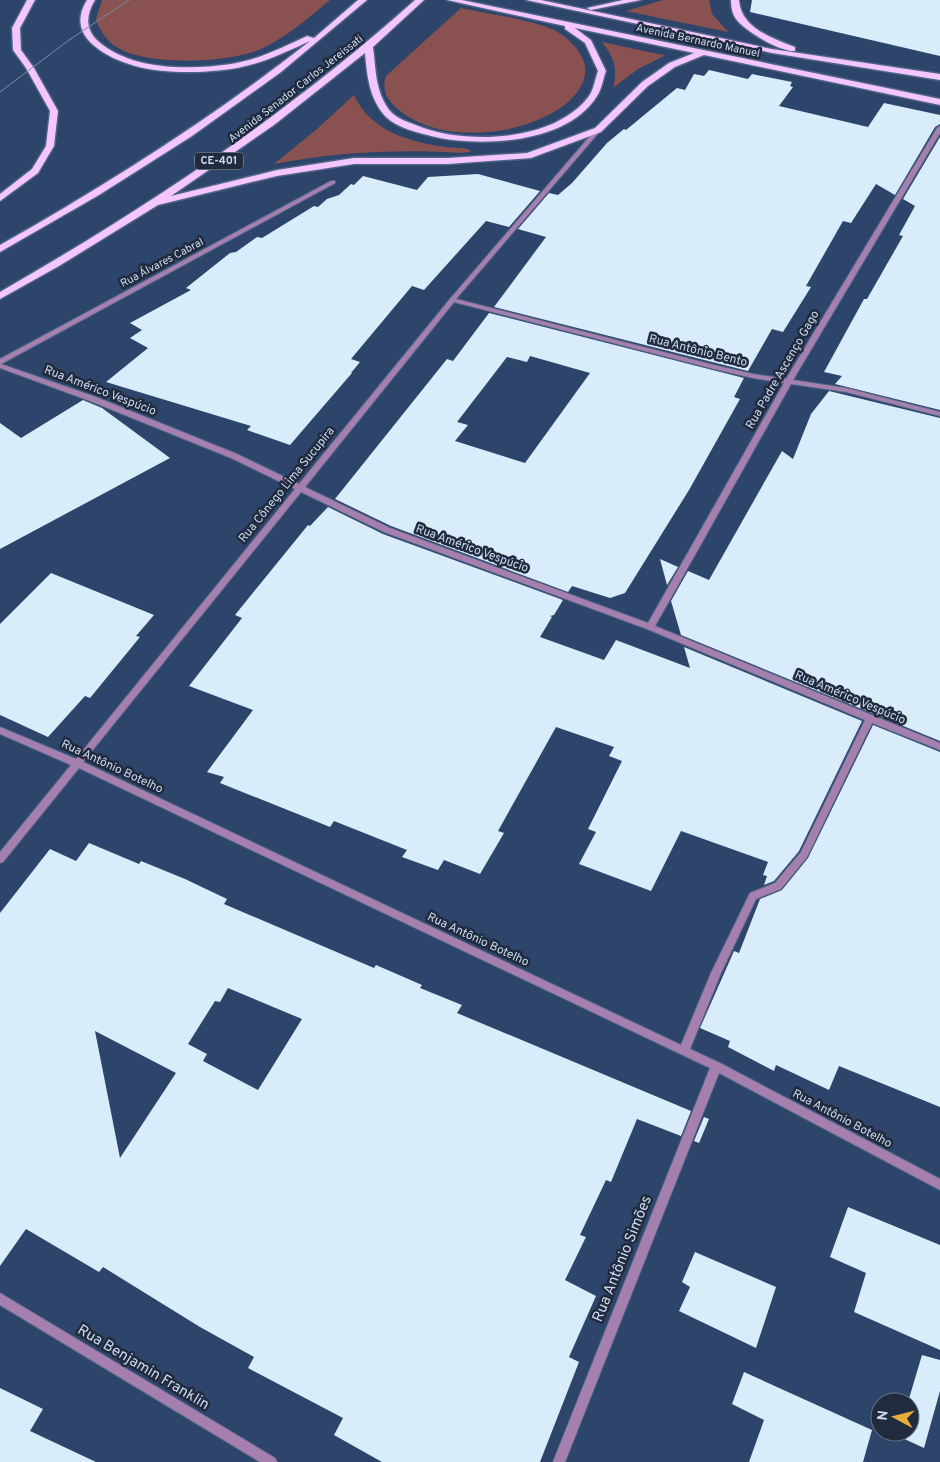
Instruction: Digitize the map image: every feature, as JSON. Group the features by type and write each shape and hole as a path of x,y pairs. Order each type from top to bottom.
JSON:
{"main road":[{"path":"0,198 35,171 50,146 54,111 17,50 16,28 30,0"},
{"path":"91,0 83,17 84,31 97,47 122,59 156,67 211,68 250,63 331,29"},
{"name":"CE-401","path":"0,249 142,167 211,120 331,29 364,0"},
{"name":"Avenida Senador Carlos Jereissati","path":"0,296 159,202 257,135 369,47 420,0"},
{"name":"Avenida Bernardo Manuel","path":"451,0 940,102"},
{"name":"Avenida Bernardo Manuel","path":"530,0 772,51 940,77"},
{"path":"574,9 605,7 637,0"},
{"path":"735,0 739,15 759,35 813,57"},
{"path":"369,47 371,77 377,97 390,116 412,127 448,138 490,140 528,135 565,121 592,98 602,70 588,42 564,24"},
{"path":"159,202 277,173 354,161 448,161 528,156 598,130 645,84 672,66 702,53"}],"street":[{"name":"Rua Padre Ascenço Gago","path":"650,627 788,382 940,128"},
{"name":"Rua Cônego Lima Sucupira","path":"0,859 452,300 598,130"},
{"name":"Rua Álvares Cabral","path":"0,364 333,182"},
{"name":"Rua Antônio Bento","path":"452,300 714,367 788,382 846,390 940,414"},
{"name":"Rua Américo Vespúcio","path":"0,364 94,399 234,456 387,530 650,627 940,748"},
{"path":"684,1051 716,973 753,896 778,886 804,854 870,718"},
{"name":"Rua Antônio Botelho","path":"0,730 76,763 716,1066 940,1185"},
{"name":"Rua Antônio Simões","path":"559,1462 716,1066"},
{"name":"Rua Benjamin Franklin","path":"0,1299 271,1462"}],"shaded area":[{"path":"102,0 330,0 288,33 261,49 229,57 188,61 146,57 129,53 115,46 103,34 96,19"},
{"path":"663,0 709,0 712,14 728,32 626,11"},
{"path":"461,8 544,26 563,36 572,43 584,62 584,79 576,94 551,114 531,123 509,129 485,132 439,129 418,122 400,111 392,104 385,91 386,76"},
{"path":"602,42 664,56 638,69 613,88 614,64"},
{"path":"354,95 370,118 392,133 418,142 472,151 463,153 368,152 274,164 317,129"}],"building":[{"path":"752,0 940,0 940,56 750,12"},
{"path":"709,70 748,79 752,74 792,82 790,86 793,87 779,106 868,127 884,103 940,115 940,124 935,127 895,195 876,184 851,223 843,221 806,286 811,287 783,332 772,329 748,371 494,307 546,237 518,229 549,193 558,195 572,183 607,143 624,129 626,130 677,88 685,90 694,74 704,76"},
{"path":"940,137 940,410 835,384 842,376 824,372 864,299 867,299 903,236 899,235 915,206 903,199"},
{"path":"478,174 540,191 509,227 486,221 424,290 412,286 351,359 360,362 352,373 290,445 247,430 251,426 106,382 148,348 130,338 142,330 130,323 191,290 186,288 230,253 236,252 257,237 262,238 314,206 318,207 327,199 339,195 363,176 417,190 428,177"},
{"path":"489,313 744,378 734,397 740,399 689,490 625,593 610,598 572,586 568,592 391,526 335,499 447,359 453,361","holes":["530,356 590,373 525,463 455,441 468,425 457,422 507,357 527,362"]},
{"path":"829,391 940,418 940,741 681,635 671,601 688,571 709,580 782,451 793,459 811,414"},
{"path":"83,400 102,408 170,458 0,549 0,423 21,438"},
{"path":"328,507 383,534 563,600 554,615 550,616 552,617 540,637 604,660 616,640 690,668 684,647 862,721 799,851 774,881 764,885 767,876 763,875 768,862 681,831 651,891 579,864 596,832 588,829 622,761 609,756 614,747 556,727 498,831 504,833 480,874 444,860 438,870 402,857 407,850 334,821 330,827 220,783 224,777 207,772 253,710 189,686 242,618 235,615 308,525 310,526"},
{"path":"660,559 678,567 667,585"},
{"path":"51,573 154,615 136,636 140,637 90,698 85,696 48,737 0,715 0,624"},
{"path":"873,725 940,752 940,1107 839,1066 829,1090 776,1065 774,1071 728,1047 730,1041 700,1028 734,951 739,953 760,899 782,890 808,858"},
{"path":"89,843 139,864 141,861 227,899 224,904 374,968 376,965 422,985 420,988 462,1005 457,1013 691,1111 681,1136 637,1119 611,1182 606,1180 580,1235 586,1237 565,1280 596,1296 569,1357 579,1362 540,1462 382,1462 334,1435 343,1418 248,1368 254,1357 200,1327 103,1267 99,1272 26,1229 0,1266 0,913 50,849 76,861","holes":["228,988 302,1019 258,1090 203,1061 207,1054 188,1044 215,1001 220,1002","95,1031 176,1073 120,1158"]},
{"path":"704,1117 709,1119 699,1143 694,1141"},
{"path":"848,1207 940,1245 940,1350 854,1312 866,1273 830,1257"},
{"path":"695,1252 776,1287 756,1348 679,1311 690,1287 682,1282"},
{"path":"922,1355 940,1360 940,1391 924,1448 911,1442 920,1442 920,1392 911,1392"},
{"path":"744,1372 870,1429 870,1437 863,1462 749,1462 764,1420 732,1404"},
{"path":"0,1388 43,1409 30,1431 96,1462 0,1462"}],"tram line":[{"path":"0,92 69,40 129,0"}]}
